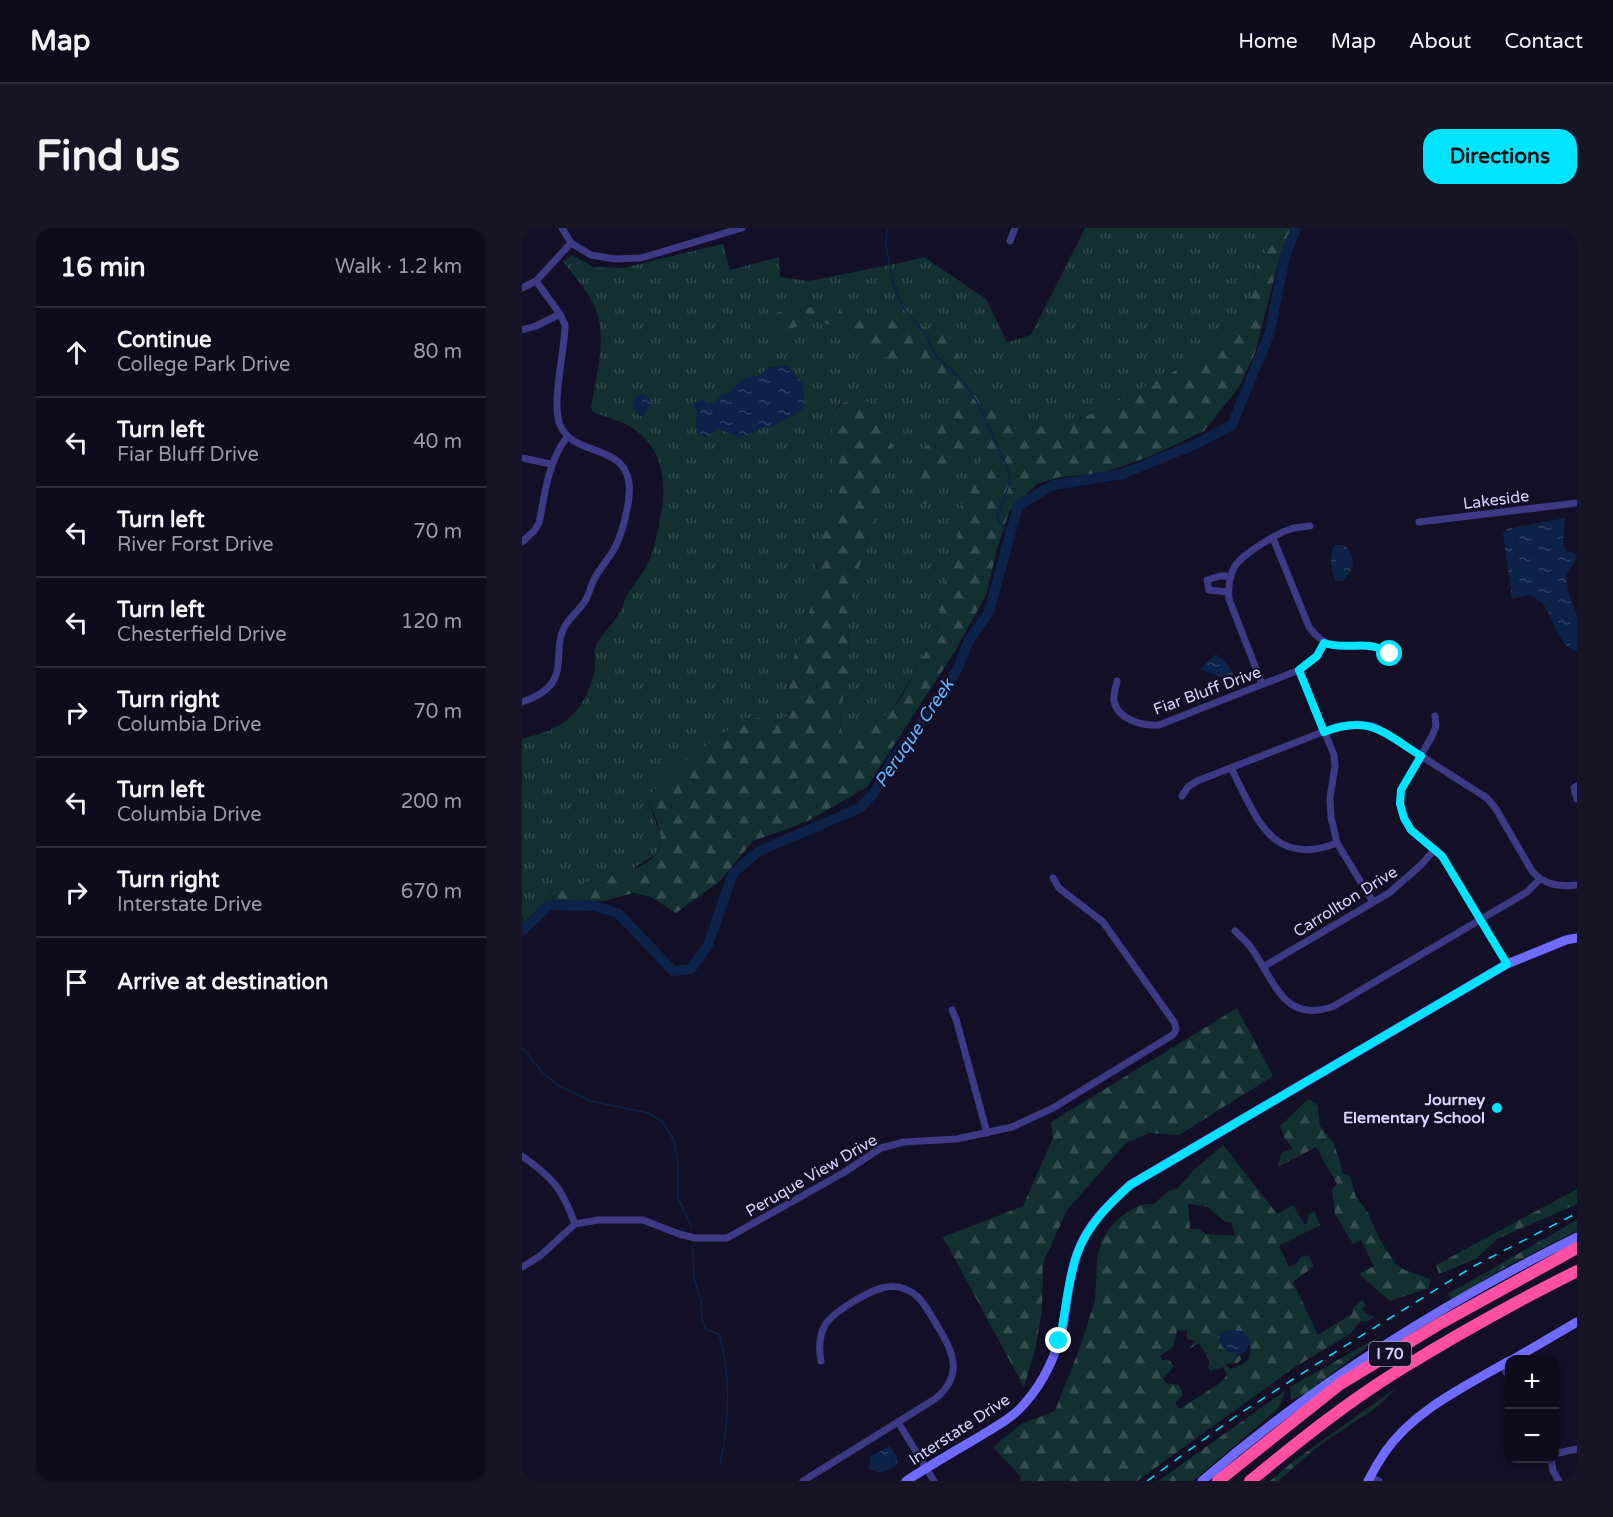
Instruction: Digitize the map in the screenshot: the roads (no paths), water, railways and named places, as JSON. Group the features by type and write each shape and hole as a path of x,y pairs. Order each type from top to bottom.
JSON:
{"highway":[{"name":"I 70","path":"1218,1481 1340,1384 1439,1324 1577,1248"},
{"name":"I 70","path":"1250,1481 1315,1429 1399,1370 1533,1293 1577,1271"}],"main road":[{"name":"Interstate Drive","path":"906,1481 993,1428 1025,1404 1046,1372 1059,1341 1074,1263 1080,1246 1098,1217 1130,1185 1507,964 1566,940 1577,938"},
{"path":"1202,1481 1282,1416 1372,1353 1487,1284 1577,1237"},
{"path":"1520,1355 1577,1322"},
{"path":"1372,1480 1386,1451 1407,1427 1431,1407 1505,1364"}],"street":[{"path":"562,228 571,243 591,255 615,259 641,258 742,228"},
{"path":"1010,242 1014,228"},
{"path":"522,288 536,281 571,243"},
{"path":"522,702 538,696 555,679 558,669 558,646 562,632 573,614 585,602 594,577 618,542 630,495 626,471 618,461 606,452 581,446 567,437 560,425 556,408 565,325 560,314 536,281"},
{"path":"522,330 560,314"},
{"path":"522,542 539,523 551,464 557,449 567,437"},
{"path":"522,458 551,464"},
{"name":"Lakeside","path":"1419,522 1577,503"},
{"path":"1262,684 1229,599 1231,576 1245,556 1273,538 1289,529 1310,526"},
{"path":"1273,538 1309,627 1315,636 1324,643 1344,647 1371,645 1390,654"},
{"path":"1228,592 1209,590 1207,580 1220,576 1231,576"},
{"name":"Fiar Bluff Drive","path":"1117,681 1114,700 1118,708 1134,722 1159,725 1299,670 1317,656 1324,643"},
{"path":"1299,670 1334,755 1335,766 1330,798 1337,843 1373,902"},
{"path":"1435,716 1436,726 1432,736 1401,790 1400,804 1404,818 1411,830 1442,856 1507,964"},
{"path":"1182,796 1188,787 1197,781 1338,726 1358,724 1374,726 1487,798 1539,880 1554,885 1577,885"},
{"path":"1231,768 1261,824 1268,834 1280,843 1293,849 1306,850 1320,849 1337,843"},
{"path":"1577,786 1574,788 1577,799"},
{"name":"Carrollton Drive","path":"1263,967 1389,893 1406,880 1435,849"},
{"name":"Peruque View Drive","path":"575,1224 598,1220 633,1219 643,1220 695,1238 727,1238 843,1173 881,1148 904,1142 957,1139 1012,1127 1053,1108 1171,1036 1176,1028 1161,1002 1110,931 1077,900 1059,888 1053,878"},
{"path":"1235,932 1248,944 1283,999 1308,1010 1323,1010 1334,1006 1527,892 1539,880"},
{"path":"952,1010 987,1133"},
{"path":"522,1156 552,1179 560,1189 575,1224 540,1256 522,1266"},
{"path":"803,1481 942,1394 953,1370 953,1356 948,1344 927,1308 917,1296 904,1289 885,1287 829,1320 822,1331 821,1362"},
{"path":"898,1422 934,1481"},
{"path":"1559,1453 1577,1449"},
{"path":"1552,1463 1553,1472 1559,1481"}],"water":[{"path":"788,366 803,384 805,402 802,410 772,427 766,426 738,437 719,429 706,438 697,433 695,424 697,411 693,407 694,402 703,400 708,404 715,402 722,394 732,391 743,379 759,376 767,368"},
{"path":"644,394 652,402 642,417 637,414 632,402 636,396"},
{"path":"1565,518 1563,543 1566,551 1574,553 1577,557 1566,576 1568,591 1577,616 1577,651 1565,644 1541,602 1530,595 1512,599 1503,533 1506,529"},
{"path":"1336,545 1344,545 1353,558 1350,572 1343,581 1335,581 1331,565 1332,549"},
{"path":"1216,654 1233,673 1231,681 1200,669"},
{"path":"1229,1330 1243,1331 1250,1341 1246,1351 1240,1356 1226,1350 1217,1337 1220,1333"},
{"path":"889,1446 897,1456 897,1464 884,1471 869,1469 870,1457"}],"waterway":[{"path":"887,228 886,244 893,284 904,309 925,333 936,356 963,381 977,402 1009,471 1010,482 997,518 1010,539"},
{"name":"Peruque Creek","path":"522,931 549,905 594,906 618,913 673,971 691,969 708,945 733,873 759,851 860,808 874,793 893,759 939,700 958,668 968,642 989,612 1018,506 1053,485 1122,474 1196,444 1232,425 1269,335 1285,257 1296,228"},
{"path":"522,1047 542,1072 559,1086 591,1101 648,1113 663,1122 674,1141 678,1165 678,1198 692,1228"},
{"path":"693,1247 694,1278 701,1301 702,1321 706,1329 719,1334 726,1367 728,1400 720,1465"}],"railway":[{"path":"1147,1481 1236,1416 1340,1349 1474,1266 1577,1213"}],"place":[{"name":"Journey Elementary School","path":"1497,1108"}]}
